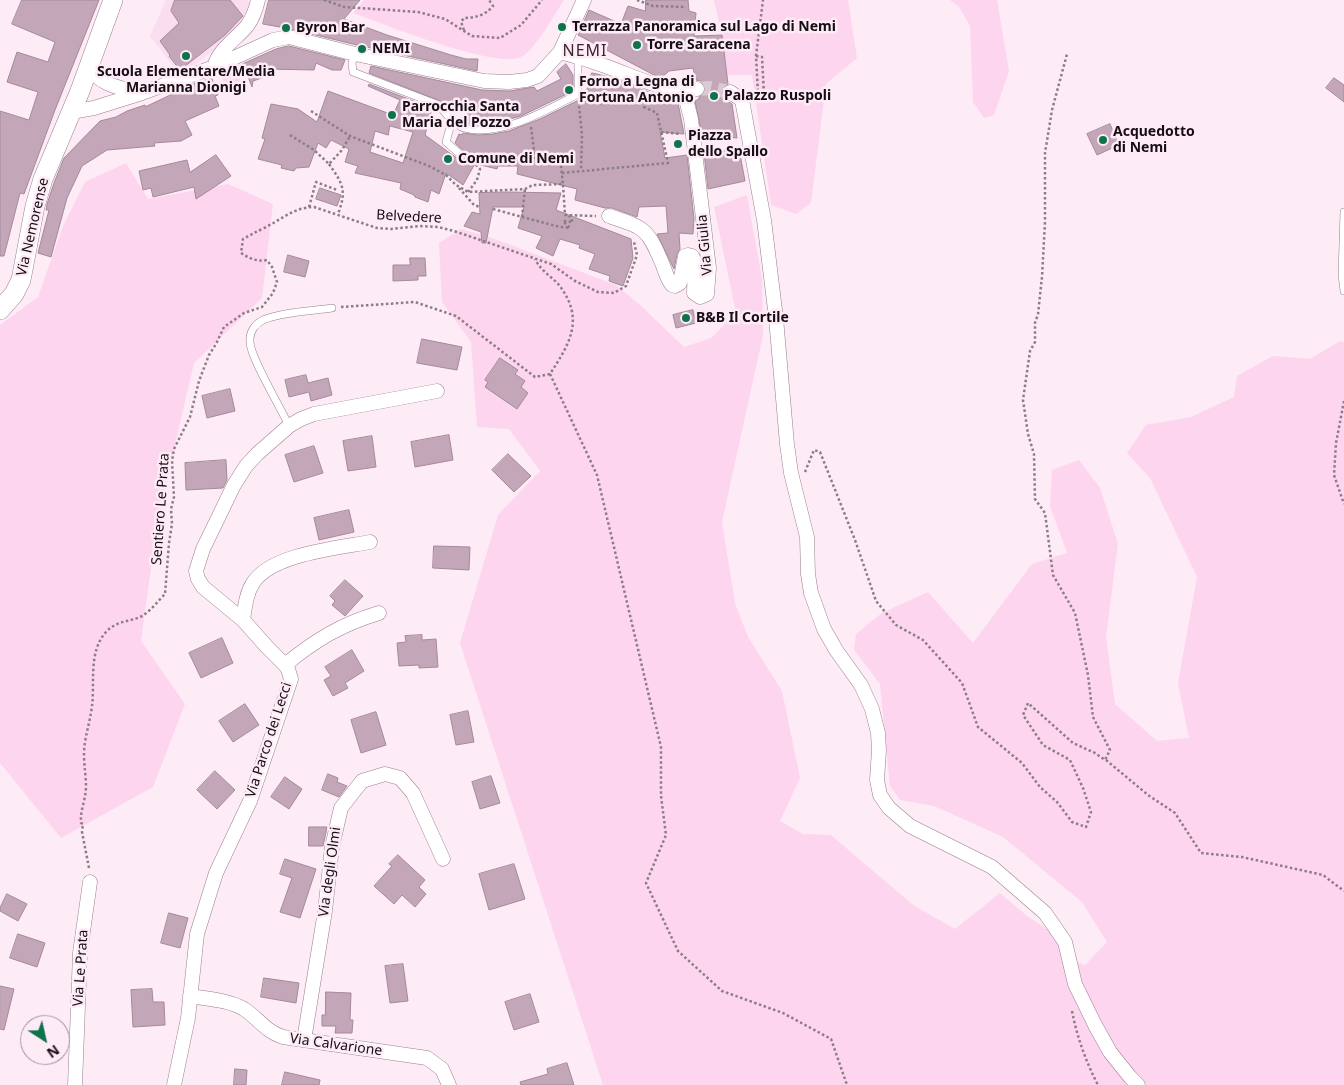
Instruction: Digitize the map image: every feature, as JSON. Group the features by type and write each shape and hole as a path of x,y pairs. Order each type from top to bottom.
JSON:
{"main road":[{"name":"Via Nemorense","path":"0,310 14,294 21,280 37,198 50,160 90,66 112,2"}],"street":[{"path":"214,67 216,58 248,25 256,11 258,0"},
{"path":"71,112 101,106 142,94 214,67 273,40 289,37 355,54 484,81 509,82 527,80 538,76 560,52 584,0"},
{"path":"560,52 578,56 652,84"},
{"path":"90,66 95,75 108,84 142,94"},
{"path":"101,106 108,84"},
{"name":"Via Giulia","path":"609,216 637,225 644,231 652,242 672,285 675,286 680,283 685,256 692,256 695,262 694,293 700,297 707,294 708,260 691,119 690,90 668,89 652,84"},
{"path":"732,93 742,100 764,220 776,318 791,474 808,544 810,593 824,629 861,686 874,715 879,745 877,775 880,795 889,808 910,826 992,867 1045,913 1065,942 1076,984 1094,1026 1110,1052 1130,1078 1138,1085"},
{"name":"Via Parco dei Lecci","path":"174,1085 188,1018 197,934 216,874 250,801 278,712 290,685 290,675 285,665 243,620 203,587 198,579 197,566 203,549 246,466 289,426 300,419 314,414 437,391"},
{"path":"243,620 249,590 256,578 266,569 296,557 370,542"},
{"path":"285,665 312,644 337,629 379,613"},
{"name":"Via degli Olmi","path":"304,1040 325,910 332,847 340,808 362,781 385,774 400,778 413,792 442,859"},
{"name":"Via Le Prata","path":"75,1085 80,953 90,882"},
{"name":"Via Calvarione","path":"190,996 235,1005 250,1013 267,1030 276,1035 427,1058 442,1069 450,1085"}],"lane":[{"path":"355,54 352,63 353,72 434,103 446,111 452,120 462,128 488,131 530,118 578,97 604,100"},
{"path":"578,56 578,97"},
{"path":"452,120 446,142 461,155"},
{"path":"1344,212 1342,275 1344,291"},
{"path":"289,426 254,356 250,336 257,324 262,320 276,316 332,308"}],"path":[{"path":"324,0 344,7 418,12 445,19 472,36 500,38 520,25 542,0"},
{"path":"464,31 461,22 464,18 474,18 489,12 493,6 489,0"},
{"path":"637,0 653,6 686,7"},
{"path":"757,76 756,56 763,0"},
{"path":"1067,54 1052,110 1045,153 1045,222 1042,277 1038,314 1035,323 1035,342 1030,351 1023,400 1028,434 1034,454 1035,499 1045,513 1054,574 1074,613 1088,674 1093,717 1110,750 1105,760"},
{"path":"756,56 762,57 764,95"},
{"path":"562,173 668,163 657,113 644,107 652,84"},
{"path":"578,97 582,135 581,171"},
{"path":"311,111 350,136 428,166 446,175 474,205 480,207"},
{"path":"530,118 535,158 560,157 565,216 587,216"},
{"path":"290,135 314,150 338,177 344,192 344,199 338,214"},
{"path":"328,164 342,150 350,136"},
{"path":"468,192 477,180 480,169 475,164"},
{"path":"309,207 316,182 337,190"},
{"path":"456,185 468,192 525,189 534,185 563,184"},
{"path":"522,217 525,189"},
{"name":"Belvedere","path":"309,207 338,214 377,228 438,227 551,264 575,281 598,292 614,292 626,286 638,255 632,235"},
{"name":"Sentiero Le Prata","path":"90,882 80,812 86,788 85,738 92,707 93,675 98,644 111,628 123,622 141,617 166,594 168,543 172,524 171,509 174,497 172,461 174,449 190,417 199,381 209,355 224,327 244,312 262,307 273,293 277,282 272,267 267,260 259,261 241,253 242,239 286,214 309,207"},
{"path":"493,209 570,228 563,221 573,222 569,216"},
{"path":"332,308 415,302 456,316 535,377 550,374 574,330 573,311 559,285 539,266 535,259"},
{"path":"550,374 597,475 661,747 661,796 666,835 646,883 678,950 722,991 784,1014 831,1039 848,1085"},
{"path":"1344,401 1336,443 1334,475 1344,504"},
{"path":"801,465 802,474 814,450 820,452 855,540 876,601 896,625 923,640 962,683 978,726 1022,763 1040,787 1057,802 1072,822 1086,827 1091,812 1083,788 1070,760 1043,745 1023,715 1028,703 1073,743 1096,753 1148,795 1175,813 1201,853 1242,857 1324,875 1344,891"}],"shaded area":[{"name":"Scuola Elementare/Media Marianna Dionigi","path":"166,0 247,0 253,8 246,24 181,76 150,36"},
{"path":"364,0 564,0 532,48 521,57 507,59 488,57 438,44 353,13"},
{"path":"714,0 848,0 857,58 826,84 811,203 796,214 771,205 752,75 727,75 722,35"},
{"path":"950,0 997,0 1009,71 994,115 984,118 973,102 970,26 959,7"},
{"path":"236,68 243,87 228,93 221,74"},
{"path":"126,163 148,199 228,184 273,204 262,298 194,363 158,518 141,641 185,704 153,787 61,838 0,763 0,325 38,297 63,226 85,182"},
{"path":"747,195 762,279 763,335 722,522 735,603 748,637 782,691 800,778 780,821 803,834 831,835 913,905 955,929 1000,893 1027,916 1056,935 1064,957 1085,965 1107,942 1082,902 1003,837 934,806 900,800 890,786 880,684 854,650 856,634 882,613 928,592 973,643 1032,564 1067,553 1050,506 1052,470 1079,460 1100,488 1118,544 1106,637 1115,704 1157,741 1189,738 1178,683 1197,577 1150,478 1127,453 1146,425 1191,417 1234,397 1237,376 1273,356 1310,359 1340,341 1344,342 1344,1085 603,1085 460,643 498,515 540,471 509,429 477,427 471,342 442,302 439,243 461,229 492,238 616,285 684,347 711,338 736,313 714,207"}],"building":[{"path":"22,0 99,0 24,194 20,193 4,256 0,256 0,111 29,120 38,92 7,82 17,52 48,62 55,42 12,24"},
{"name":"Scuola Elementare/Media Marianna Dionigi","path":"175,0 230,0 243,16 225,35 180,70 160,41 179,23 171,11"},
{"path":"269,0 360,0 344,19 451,55 466,59 478,59 477,71 263,24"},
{"name":"Palazzo Ruspoli","path":"646,0 688,0 689,11 696,13 694,36 722,35 728,84 723,87 721,92 725,99 732,104 737,138 702,135 695,101 705,93 706,88 701,81 696,80 693,68 669,71 662,77 654,75 578,35 589,10 621,24 628,6 645,11"},
{"path":"289,46 345,60 341,70 332,70 316,63 314,70 266,69 276,73 253,81 252,87 245,69 231,69 276,49"},
{"path":"566,64 573,75 573,91 521,116 492,124 478,125 465,123 468,112 369,73 371,66 482,90 510,91 534,87 537,91 561,79 557,72"},
{"path":"592,73 610,77 667,97 666,99 678,103 684,134 660,132 665,158 687,155 694,219 693,234 679,233 680,249 674,269 657,234 668,233 666,206 639,207 637,217 612,208 575,200 577,189 517,174 518,166 498,166 497,169 477,164 477,160 463,185 446,173 439,194 431,190 428,202 400,189 401,183 355,173 358,166 345,162 349,149 331,140 326,148 318,143 309,167 296,168 294,171 281,168 282,165 258,159 265,139 262,138 271,104 298,109 317,122 328,91 393,115 400,100 368,86 369,84 432,108 425,135 462,160 465,158 466,153 455,143 459,134 478,135 509,131 540,119 579,100 603,105 608,104 609,99 607,96 587,91","holes":["390,126 413,132 403,163 370,152 375,131 388,135"]},
{"path":"1334,78 1344,85 1344,102 1326,88"},
{"path":"212,79 218,95 215,96 219,106 185,121 192,135 181,141 154,143 155,146 107,150 82,166 67,198 51,257 38,253 49,210 46,210 47,204 64,158 100,121 116,117 145,105 145,107 198,82"},
{"name":"Acquedotto di Nemi","path":"1110,124 1119,145 1097,155 1087,134"},
{"path":"739,149 745,181 708,189 704,153"},
{"path":"216,155 231,176 196,199 194,187 153,197 151,188 143,190 139,171 187,160 190,172"},
{"path":"320,188 341,195 337,206 316,199"},
{"path":"479,193 561,193 556,210 631,239 633,258 623,286 609,281 610,276 589,269 595,254 579,248 580,245 560,239 553,256 536,248 542,236 518,228 524,207 493,207 486,243 482,243 481,232 464,226 472,212 480,214"},
{"path":"288,255 309,261 305,277 284,272"},
{"path":"410,258 425,258 426,276 418,276 418,280 393,281 393,265 410,265"},
{"path":"693,310 696,323 676,328 673,315"},
{"path":"422,339 462,347 457,370 417,363"},
{"path":"500,358 518,370 515,374 525,381 521,387 528,393 517,409 485,387 488,382 485,380"},
{"path":"306,375 308,383 328,378 332,395 311,401 309,392 289,397 285,380"},
{"path":"230,389 235,411 207,418 202,396"},
{"path":"449,435 453,460 415,467 411,442"},
{"path":"372,436 376,467 348,471 343,441"},
{"path":"314,446 323,473 294,482 285,455"},
{"path":"508,454 531,476 514,492 492,470"},
{"path":"226,460 227,480 223,488 186,490 185,463"},
{"path":"349,510 354,532 319,540 314,518"},
{"path":"434,546 470,547 469,570 433,568"},
{"path":"345,580 363,596 345,616 332,605 335,601 330,596"},
{"path":"422,635 422,640 436,639 438,667 419,668 419,665 399,666 397,643 406,642 405,636"},
{"path":"222,638 233,663 201,678 189,653"},
{"path":"352,650 364,671 345,683 348,688 333,696 324,680 331,676 325,667"},
{"path":"245,704 259,725 233,742 219,721"},
{"path":"468,711 474,742 456,745 450,715"},
{"path":"376,712 386,745 361,753 351,720"},
{"path":"215,771 235,790 217,809 197,790"},
{"path":"328,774 338,778 337,782 347,786 339,797 322,790"},
{"path":"491,776 500,803 480,809 472,782"},
{"path":"285,777 302,789 289,809 271,797"},
{"path":"309,827 327,827 323,846 309,846"},
{"path":"398,855 425,880 419,887 426,894 415,907 402,895 394,904 374,886 392,866 389,864"},
{"path":"285,859 316,869 300,918 280,912 292,878 280,874"},
{"path":"514,864 525,899 489,910 479,874"},
{"path":"7,894 27,904 18,921 0,911"},
{"path":"169,913 188,918 180,948 161,943"},
{"path":"18,934 45,943 37,967 10,958"},
{"path":"403,964 408,1001 390,1003 385,966"},
{"path":"264,978 299,983 296,1003 261,997"},
{"path":"0,986 14,989 4,1030 0,1029"},
{"path":"152,989 153,1002 164,1002 165,1025 133,1027 131,990"},
{"path":"326,992 351,993 350,1020 353,1020 352,1033 335,1033 336,1026 322,1026 322,1015 325,1015"},
{"path":"530,994 539,1022 514,1030 505,1002"},
{"path":"567,1063 574,1085 521,1085 520,1082 548,1074 547,1069"},
{"path":"235,1069 247,1070 246,1085 234,1085"},
{"path":"285,1072 320,1080 319,1085 282,1085"}],"tunnel":[{"path":"697,89 710,88 730,92"}],"place":[{"name":"Terrazza Panoramica sul Lago di Nemi","path":"562,27"},
{"name":"Byron Bar","path":"286,28"},
{"name":"Torre Saracena","path":"637,45"},
{"name":"NEMI","path":"362,49"},
{"name":"Scuola Elementare/Media Marianna Dionigi","path":"186,56"},
{"name":"Forno a Legna di Fortuna Antonio","path":"569,90"},
{"name":"Palazzo Ruspoli","path":"714,96"},
{"name":"Parrocchia Santa Maria del Pozzo","path":"392,115"},
{"name":"Acquedotto di Nemi","path":"1103,140"},
{"name":"Piazza dello Spallo","path":"678,144"},
{"name":"Comune di Nemi","path":"448,159"},
{"name":"B&B Il Cortile","path":"686,318"}],"district":[{"name":"NEMI","path":"585,51"}]}
